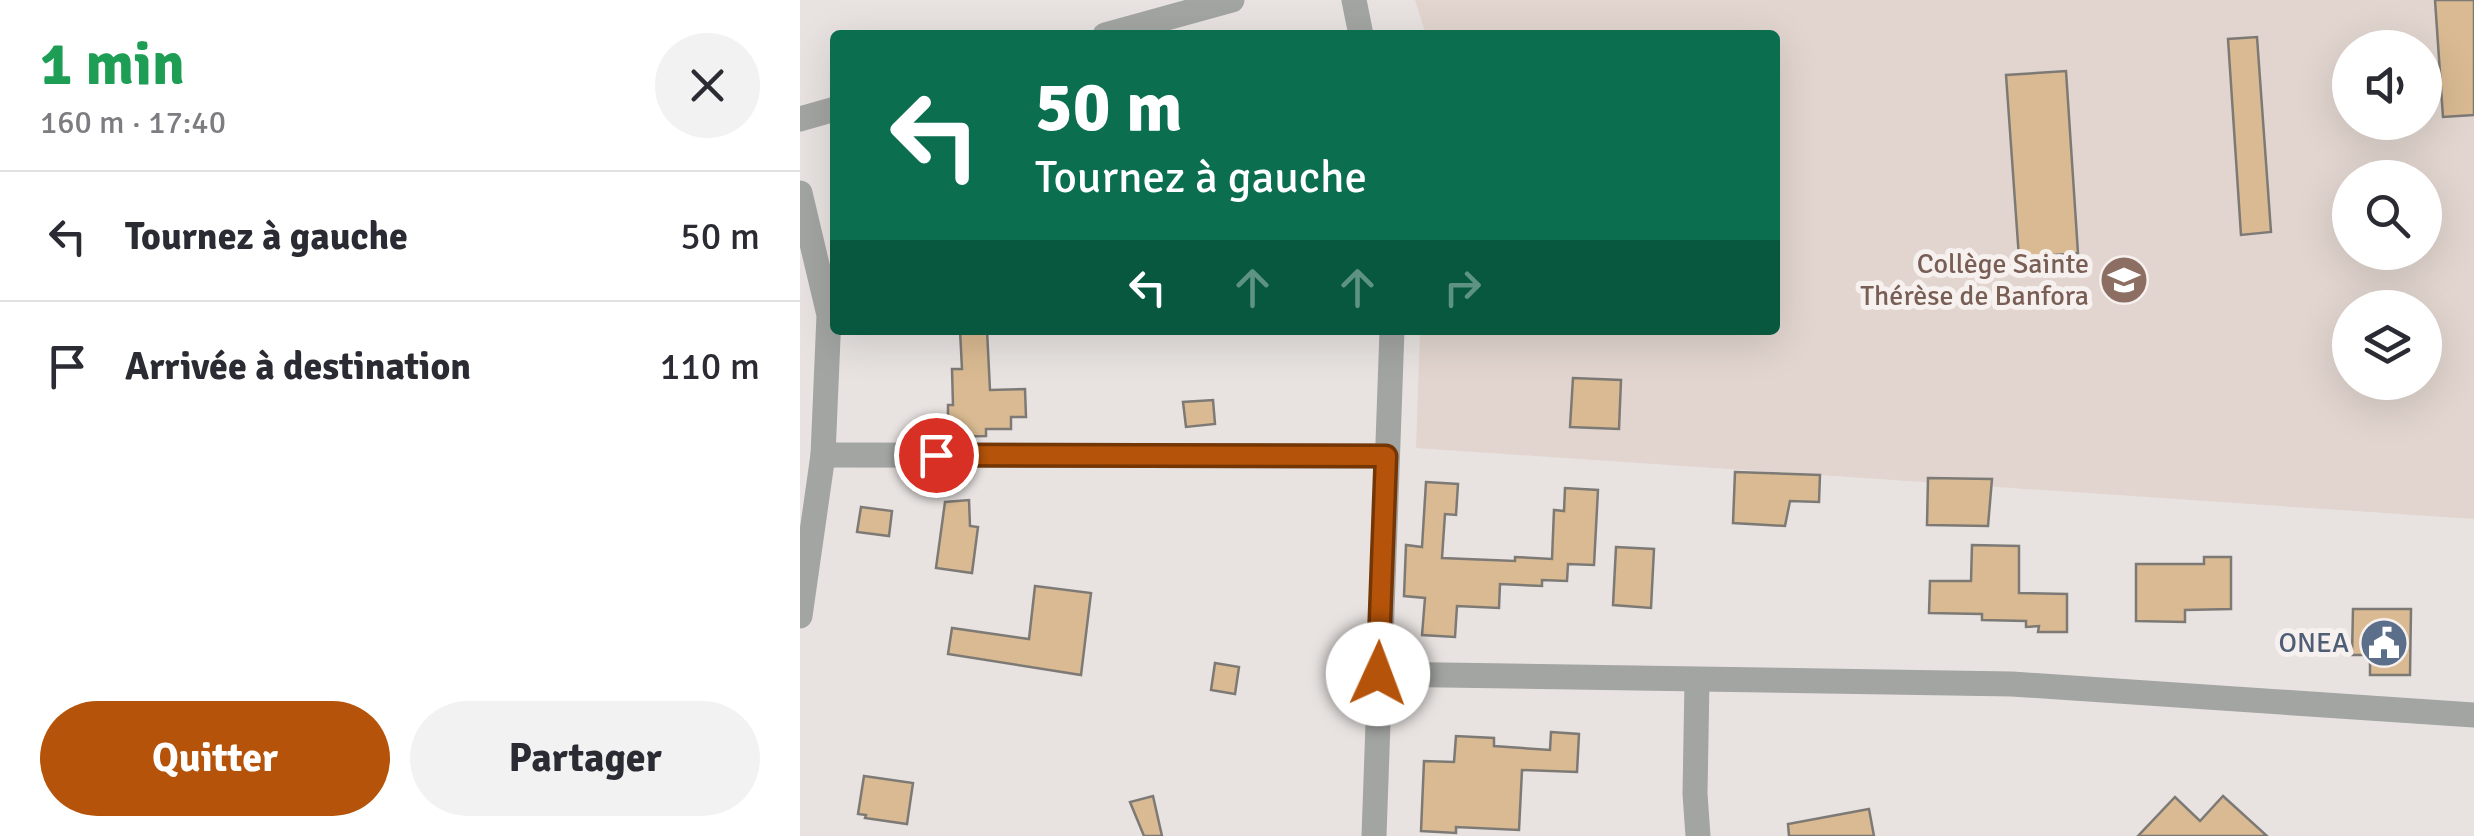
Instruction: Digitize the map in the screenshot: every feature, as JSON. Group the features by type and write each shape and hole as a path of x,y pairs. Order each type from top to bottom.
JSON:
{"street":[{"path":"1123,30 1232,0"},
{"path":"1354,0 1360,30"},
{"path":"800,119 830,110"},
{"path":"800,194 828,314 823,455 800,616"},
{"path":"1374,836 1392,335"},
{"path":"823,455 1386,456"},
{"path":"1378,674 2012,684 2474,715"},
{"path":"1698,681 1698,836"}],"shaded area":[{"name":"Collège Sainte Thérèse de Banfora","path":"1415,0 2474,0 2474,519 1416,448 1420,335 1780,335 1780,30 1424,30"}],"building":[{"path":"2435,0 2474,0 2474,115 2443,117 2442,30 2437,30"},
{"path":"2257,37 2271,232 2241,235 2228,39"},
{"path":"2066,71 2078,253 2019,258 2006,75"},
{"path":"960,335 987,335 990,390 1025,389 1026,417 1011,417 1011,429 986,429 986,436 948,437 948,405 953,405 952,369 962,369"},
{"path":"1573,378 1621,380 1619,429 1570,427"},
{"path":"1213,400 1215,424 1186,427 1183,402"},
{"path":"1735,472 1820,475 1819,502 1790,501 1785,526 1733,523"},
{"path":"1928,478 1992,479 1988,526 1927,525"},
{"path":"1426,482 1458,484 1456,515 1445,514 1442,558 1552,559 1554,510 1564,511 1565,488 1598,490 1594,565 1568,564 1567,581 1542,580 1542,586 1500,584 1499,608 1457,606 1455,637 1422,635 1425,598 1404,596 1406,545 1422,547"},
{"path":"969,500 970,526 978,527 972,573 936,568 945,502"},
{"path":"861,507 892,511 889,536 857,532"},
{"path":"1972,545 2019,546 2019,593 2067,594 2067,632 2038,632 2039,626 2026,627 2026,621 1982,620 1982,614 1929,613 1930,581 1971,581"},
{"path":"1616,547 1654,549 1651,608 1613,605"},
{"path":"2204,557 2231,557 2231,609 2185,610 2185,622 2136,621 2136,564 2204,564"},
{"path":"1035,586 1091,593 1081,675 948,654 952,628 1029,639"},
{"path":"2353,609 2411,609 2410,675 2370,675 2370,655 2352,655"},
{"path":"1215,663 1239,667 1235,694 1211,690"},
{"path":"1551,732 1579,734 1577,772 1522,770 1519,830 1456,827 1456,833 1421,831 1424,761 1454,762 1456,736 1494,738 1494,746 1550,750"},
{"path":"864,776 913,783 907,824 858,814"},
{"path":"1153,796 1162,836 1144,836 1130,802"},
{"path":"2223,796 2267,836 2138,836 2175,797 2200,821"},
{"path":"1869,809 1874,836 1789,836 1788,824"}],"place":[{"name":"Collège Sainte Thérèse de Banfora","path":"2124,280"},
{"name":"ONEA","path":"2384,643"}],"route":[{"path":"936,455 1386,456 1378,674"}]}
